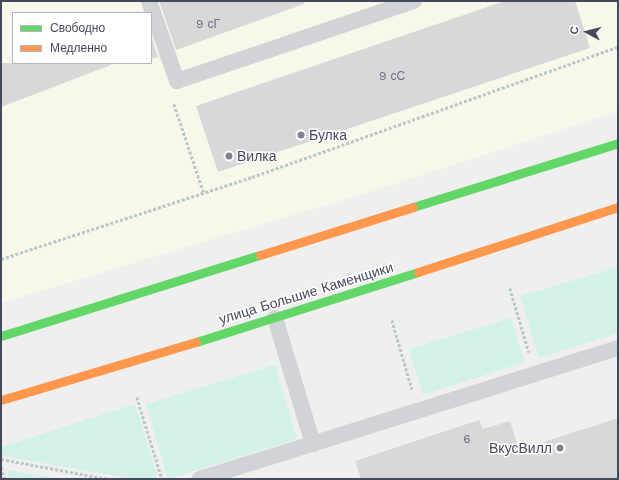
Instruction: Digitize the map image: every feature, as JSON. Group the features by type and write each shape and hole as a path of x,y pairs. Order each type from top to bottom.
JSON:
{"main road":[{"path":"1,336 618,143"},
{"name":"улица Большие Каменщики","path":"1,400 274,318 618,207"}],"lane":[{"path":"150,1 176,82 379,6 414,1"},
{"path":"274,318 313,444"},
{"path":"200,479 618,348"}],"path":[{"path":"1,259 204,193 618,47"},
{"path":"176,82 174,102 204,193"},
{"path":"510,288 536,374"},
{"path":"392,320 419,410"},
{"path":"137,397 162,479"},
{"path":"1,459 108,479"},
{"path":"1,467 5,479"}],"shaded area":[{"path":"1,1 618,1 618,111 389,186 1,303"}],"green space":[{"path":"618,267 618,333 539,358 520,296"},
{"path":"511,318 525,362 423,395 409,349"},
{"path":"275,365 297,439 168,479 146,404"},
{"path":"135,404 158,479 135,479 2,456 1,447"},
{"path":"7,470 59,479 9,479"}],"building":[{"path":"159,1 304,1 304,4 176,50"},
{"path":"505,1 575,1 590,48 218,172 196,106"},
{"path":"152,38 158,57 152,59"},
{"path":"1,63 111,64 111,65 1,107"},
{"path":"618,418 618,479 361,479 355,461 479,420 483,429 510,421 519,450"}],"traffic: fast":[{"path":"413,207 618,143"},
{"path":"1,336 260,255"},
{"path":"196,342 418,272"}],"traffic: slow":[{"path":"260,255 413,207"},
{"path":"418,272 618,207"},
{"path":"1,400 196,342"}],"place":[{"name":"Булка","path":"301,135"},
{"name":"Вилка","path":"229,156"},
{"name":"ВкусВилл","path":"560,448"}]}
